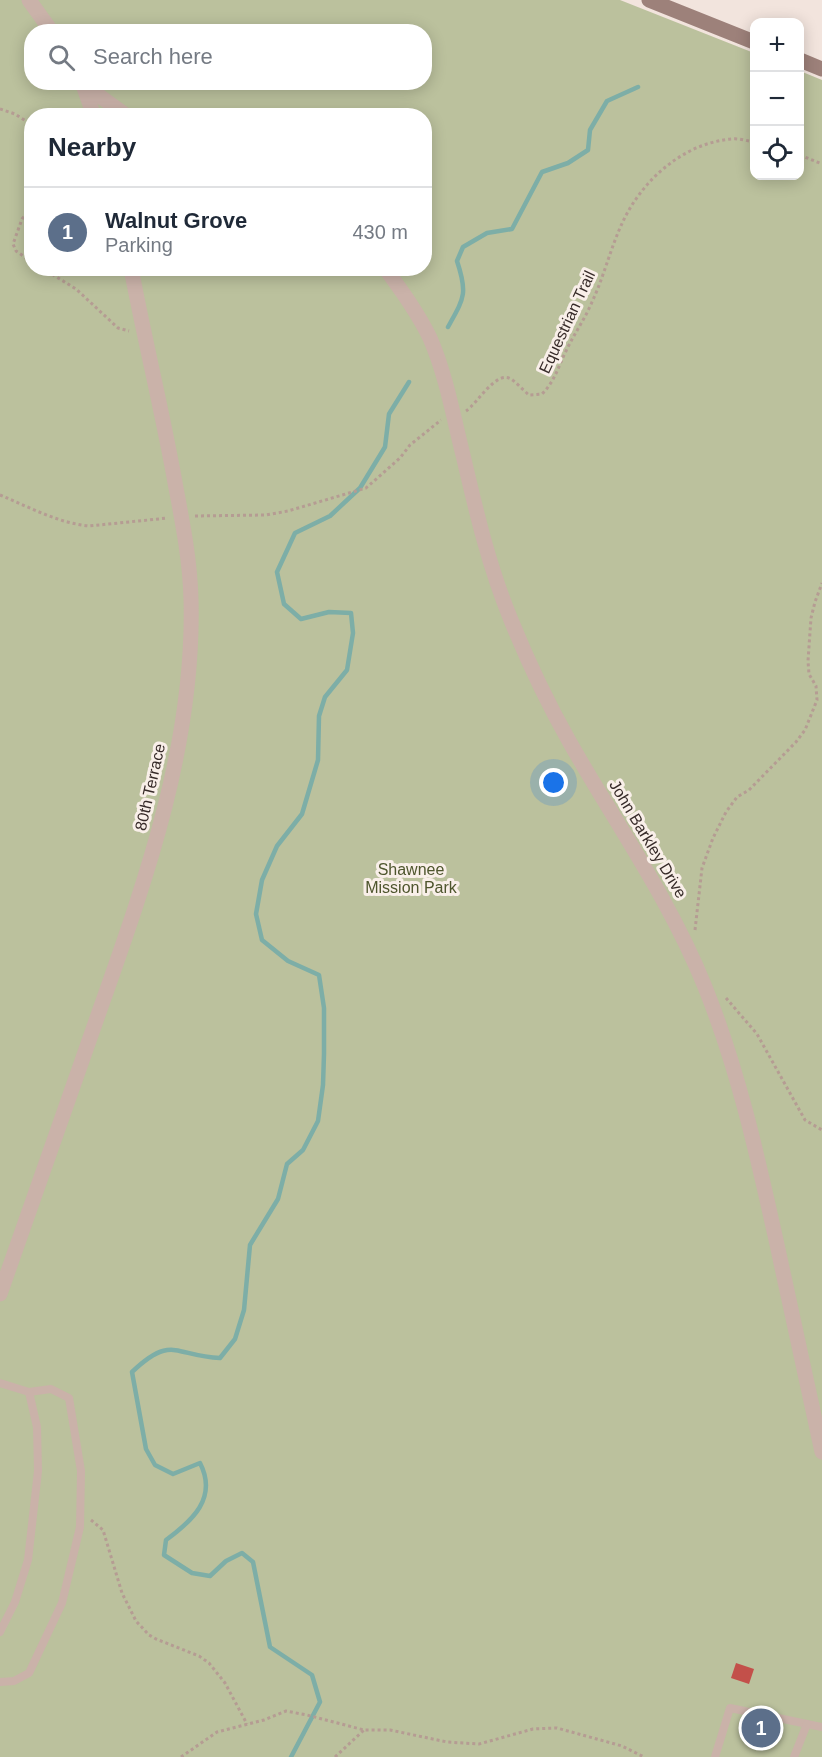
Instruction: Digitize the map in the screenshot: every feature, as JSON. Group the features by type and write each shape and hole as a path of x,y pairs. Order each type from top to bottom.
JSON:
{"main road":[{"path":"649,0 750,40"},
{"path":"804,62 822,69"}],"street":[{"path":"29,0 46,24"},
{"path":"85,90 91,108"},
{"path":"92,90 116,108"},
{"name":"80th Terrace","path":"0,1294 133,915 171,784 184,718 189,666 191,599 187,548 132,276"},
{"name":"John Barkley Drive","path":"391,276 409,300 440,362 491,563 510,618 538,682 569,741 673,915 705,986 742,1096 763,1180 822,1452"}],"lane":[{"path":"0,1383 29,1392 51,1389 69,1398 81,1471 80,1527 62,1603 29,1673 14,1681 0,1682"},
{"path":"0,1632 15,1602 28,1560 38,1471 37,1427 29,1392"},
{"path":"715,1757 730,1708 822,1726"},
{"path":"795,1757 807,1724"}],"path":[{"path":"0,109 24,120"},
{"name":"Equestrian Trail","path":"0,495 65,522 89,526 181,517 266,515 288,511 366,488 440,420 474,406 496,379 503,377 511,379 529,395 542,394 553,384 566,350 591,304 620,229 632,205 645,188 669,163 690,150 734,138 750,141"},
{"path":"804,157 822,164"},
{"path":"24,217 13,244 16,251 24,256"},
{"path":"55,276 76,289 118,328 125,331 142,330"},
{"path":"695,935 702,868 717,830 738,797 749,790 796,742 805,730 818,700 816,686 809,674 808,662 811,618 814,602 822,584"},
{"path":"723,995 757,1034 805,1120 822,1130"},
{"path":"80,1512 103,1530 122,1593 136,1621 149,1635 199,1656 209,1663 225,1683 247,1724"},
{"path":"181,1757 217,1732 264,1720 286,1711 307,1714 364,1730 390,1730 447,1742 479,1744 533,1729 557,1728 622,1746 644,1757"},
{"path":"335,1757 364,1730"}],"green space":[{"name":"Shawnee Mission Park","path":"0,0 620,0 750,51 750,180 804,180 804,73 822,80 822,1757 0,1757"}],"building":[{"path":"736,1663 754,1669 749,1684 731,1678"}],"waterway":[{"path":"448,327 463,296 457,261 463,247 487,233 512,229 542,172 568,163 588,150 590,130 607,101 638,87"},
{"path":"291,1757 320,1702 312,1675 270,1647 253,1562 242,1553 226,1561 210,1576 192,1573 164,1555 166,1540 185,1525 200,1508 206,1487 205,1476 200,1463 173,1474 155,1465 146,1449 132,1372 145,1360 166,1350 220,1358 235,1339 244,1310 250,1245 278,1199 287,1164 303,1150 318,1121 324,1054 324,1008 319,975 288,961 262,940 256,914 262,880 277,846 302,814 318,760 319,716 325,697 347,670 353,633 351,613 329,612 301,619 284,604 277,572 295,533 330,516 360,488 385,447 389,414 409,382"}],"place":[{"name":"Walnut Grove","path":"761,1728"}]}
